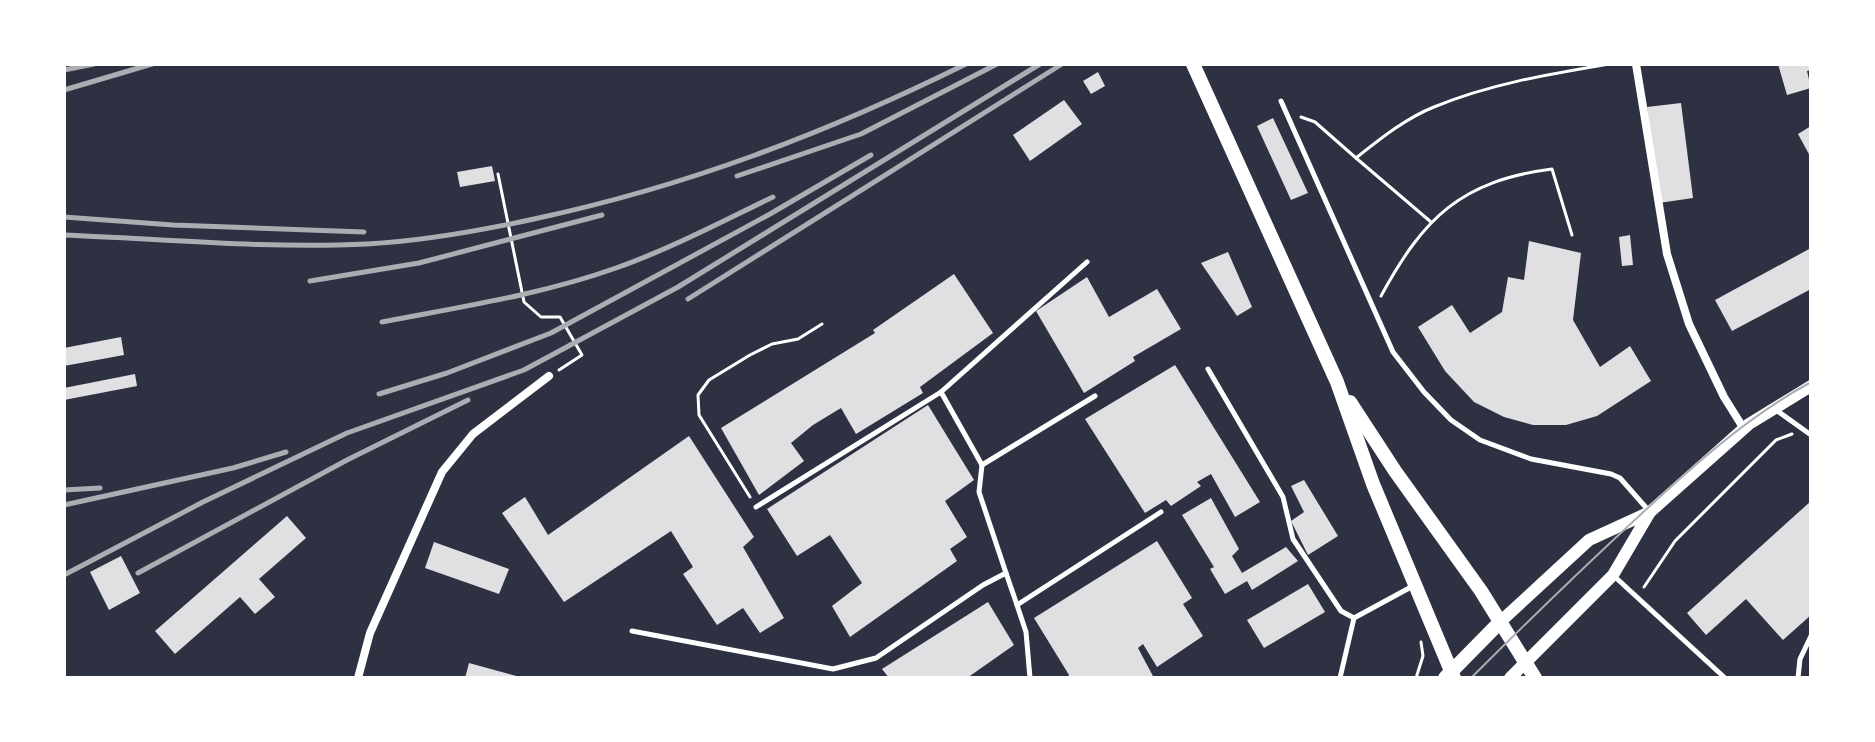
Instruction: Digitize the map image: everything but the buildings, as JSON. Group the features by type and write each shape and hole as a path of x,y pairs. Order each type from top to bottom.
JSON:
{"main road":[{"path":"1193,64 1337,382 1450,676 1500,622"},
{"path":"1337,382 1395,471 1481,591 1535,678"}],"street":[{"path":"1636,64 1667,254 1689,324 1724,397 1744,429"},
{"path":"358,678 370,633 442,472 473,434 549,376"},
{"path":"1500,622 1589,540 1650,512 1744,429 1811,386"},
{"path":"1510,678 1613,575 1650,512"}],"lane":[{"path":"1281,101 1393,352 1424,392 1451,420 1480,440 1531,459 1594,469 1620,478 1650,512"},
{"path":"756,507 941,392 1087,262"},
{"path":"1208,369 1283,497 1293,539 1341,611 1354,618"},
{"path":"941,392 982,465 979,492 1026,632 1030,678"},
{"path":"982,465 1095,396"},
{"path":"1774,408 1811,435"},
{"path":"1017,605 1161,512"},
{"path":"632,631 833,669 876,658 983,585 1006,573"},
{"path":"1613,575 1725,678"},
{"path":"1340,678 1354,618 1414,586"},
{"path":"1798,678 1800,659 1811,636"}],"path":[{"path":"1356,158 1386,134 1433,107 1524,79 1609,64"},
{"path":"1286,111 1315,122 1431,222"},
{"path":"1374,310 1404,253 1431,222 1476,188 1520,173 1552,169 1572,235"},
{"path":"498,174 524,302 541,317 560,317 582,355 549,376"},
{"path":"756,507 699,415 698,395 709,380 750,355 772,344 798,339 822,324"},
{"path":"1653,596 1643,586 1675,541 1776,440 1792,434 1801,437"},
{"path":"1416,678 1423,656 1420,638"}],"tram line":[{"path":"1471,678 1690,470 1748,423 1811,382"}],"railway":[{"path":"64,70 94,64"},
{"path":"64,90 152,64"},
{"path":"64,235 329,245 409,241 493,228 591,206 701,174 808,135 966,64"},
{"path":"737,176 861,134 997,64"},
{"path":"64,575 203,502 347,433 524,370 678,287 1040,64"},
{"path":"688,299 1062,64"},
{"path":"379,394 447,373 551,333 770,214 871,155"},
{"path":"382,322 500,300 616,268 695,235 773,197"},
{"path":"310,281 419,263 602,215"},
{"path":"64,217 173,225 364,232"},
{"path":"138,573 347,460 468,400"},
{"path":"64,505 233,468 286,452"},
{"path":"64,490 100,488"}]}
